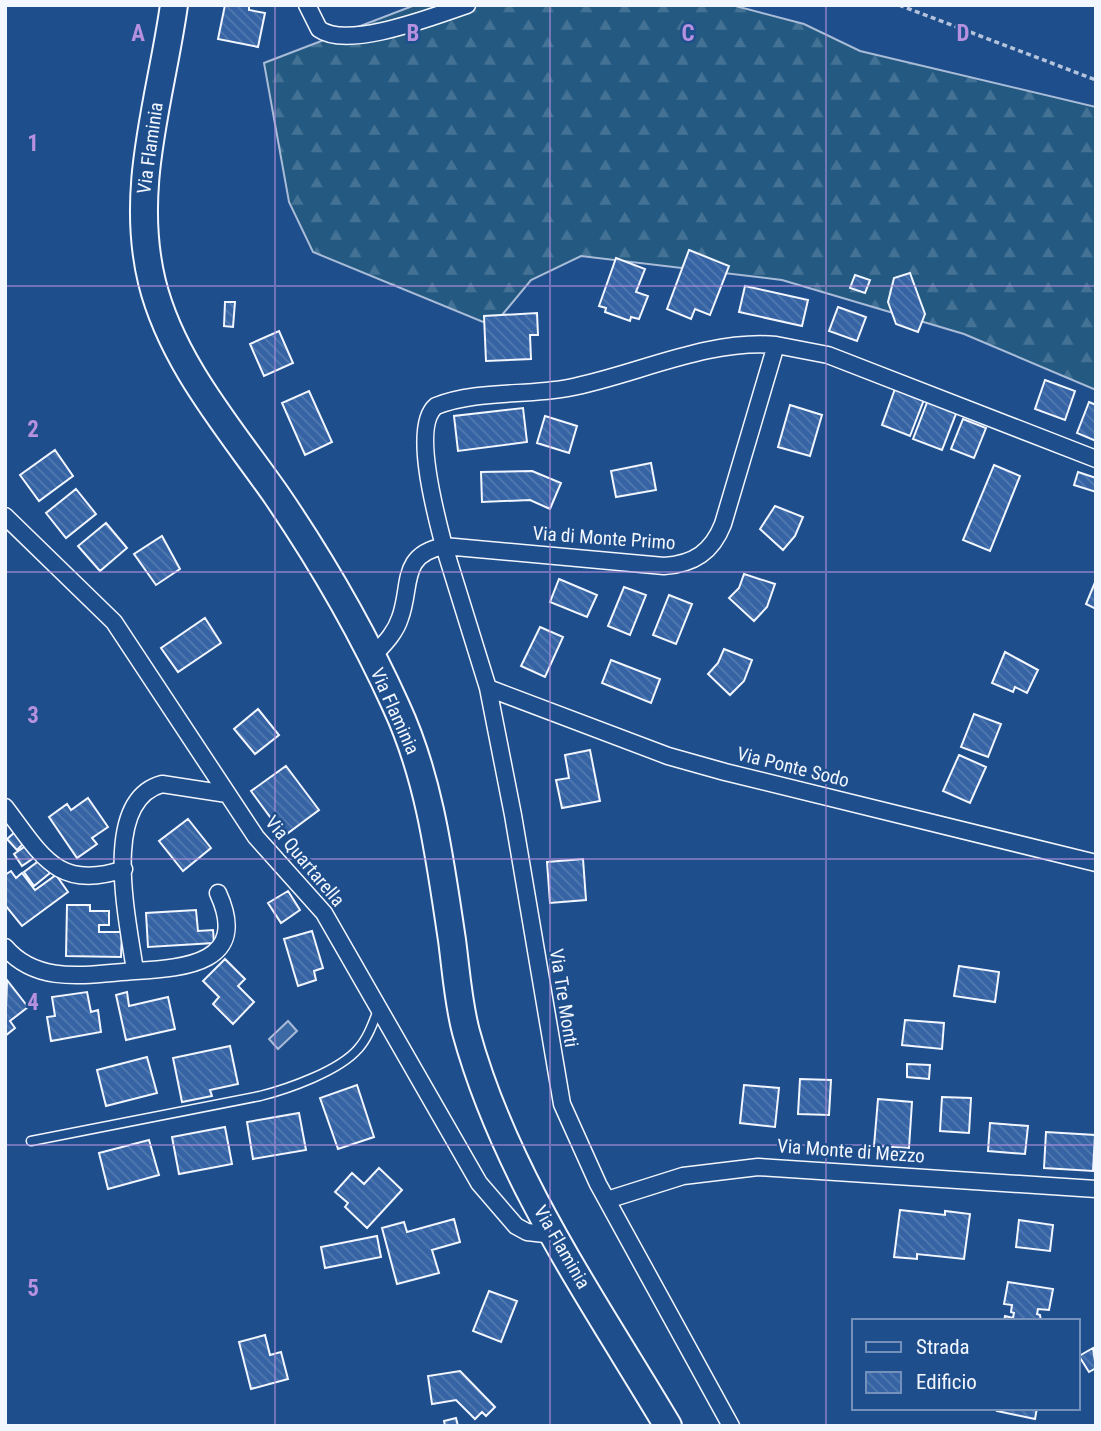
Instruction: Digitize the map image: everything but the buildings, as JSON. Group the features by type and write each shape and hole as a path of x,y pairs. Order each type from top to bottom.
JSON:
{"main road":[{"name":"Via Flaminia","path":"174,5 147,149 143,187 146,240 156,295 192,373 311,548 396,705 420,769 444,889 465,1028 484,1089 525,1184 668,1426"}],"street":[{"path":"307,5 318,29 342,37 403,25 467,5"},
{"name":"Via Tre Monti","path":"731,1426 607,1200 576,1138 559,1091 513,814 488,688 444,546 429,482 427,423 432,409 447,402 568,388 718,349 749,344 776,345"},
{"path":"776,345 828,355 1096,459"},
{"name":"Via di Monte Primo","path":"444,546 664,566 695,560 714,543 723,524 776,345"},
{"name":"Via Quartarella","path":"5,516 114,622 269,854 330,921 378,1010 487,1193 516,1226 527,1232 554,1236"},
{"path":"372,657 397,626 408,574 414,562 430,551 444,546"},
{"name":"Via Ponte Sodo","path":"488,688 629,742 713,769 1096,863"},
{"path":"135,971 122,845 126,823 136,804 153,787 167,784 227,794"},
{"path":"5,807 42,855 63,873 91,877 124,869"},
{"path":"5,947 22,964 44,973 186,967 215,952 226,937 228,923 218,893"},
{"name":"Via Monte di Mezzo","path":"607,1200 683,1176 758,1167 1096,1189"}],"lane":[{"path":"31,1140 260,1096 286,1088 351,1056 365,1039 378,1010"}],"path":[{"path":"899,5 1096,80"}],"green space":[{"path":"415,5 732,5 804,24 860,51 1096,107 1096,390 964,334 782,280 581,256 531,280 493,326 313,252 289,202 264,63"}],"shaded area":[{"path":"288,1021 297,1031 278,1049 269,1039"}]}
